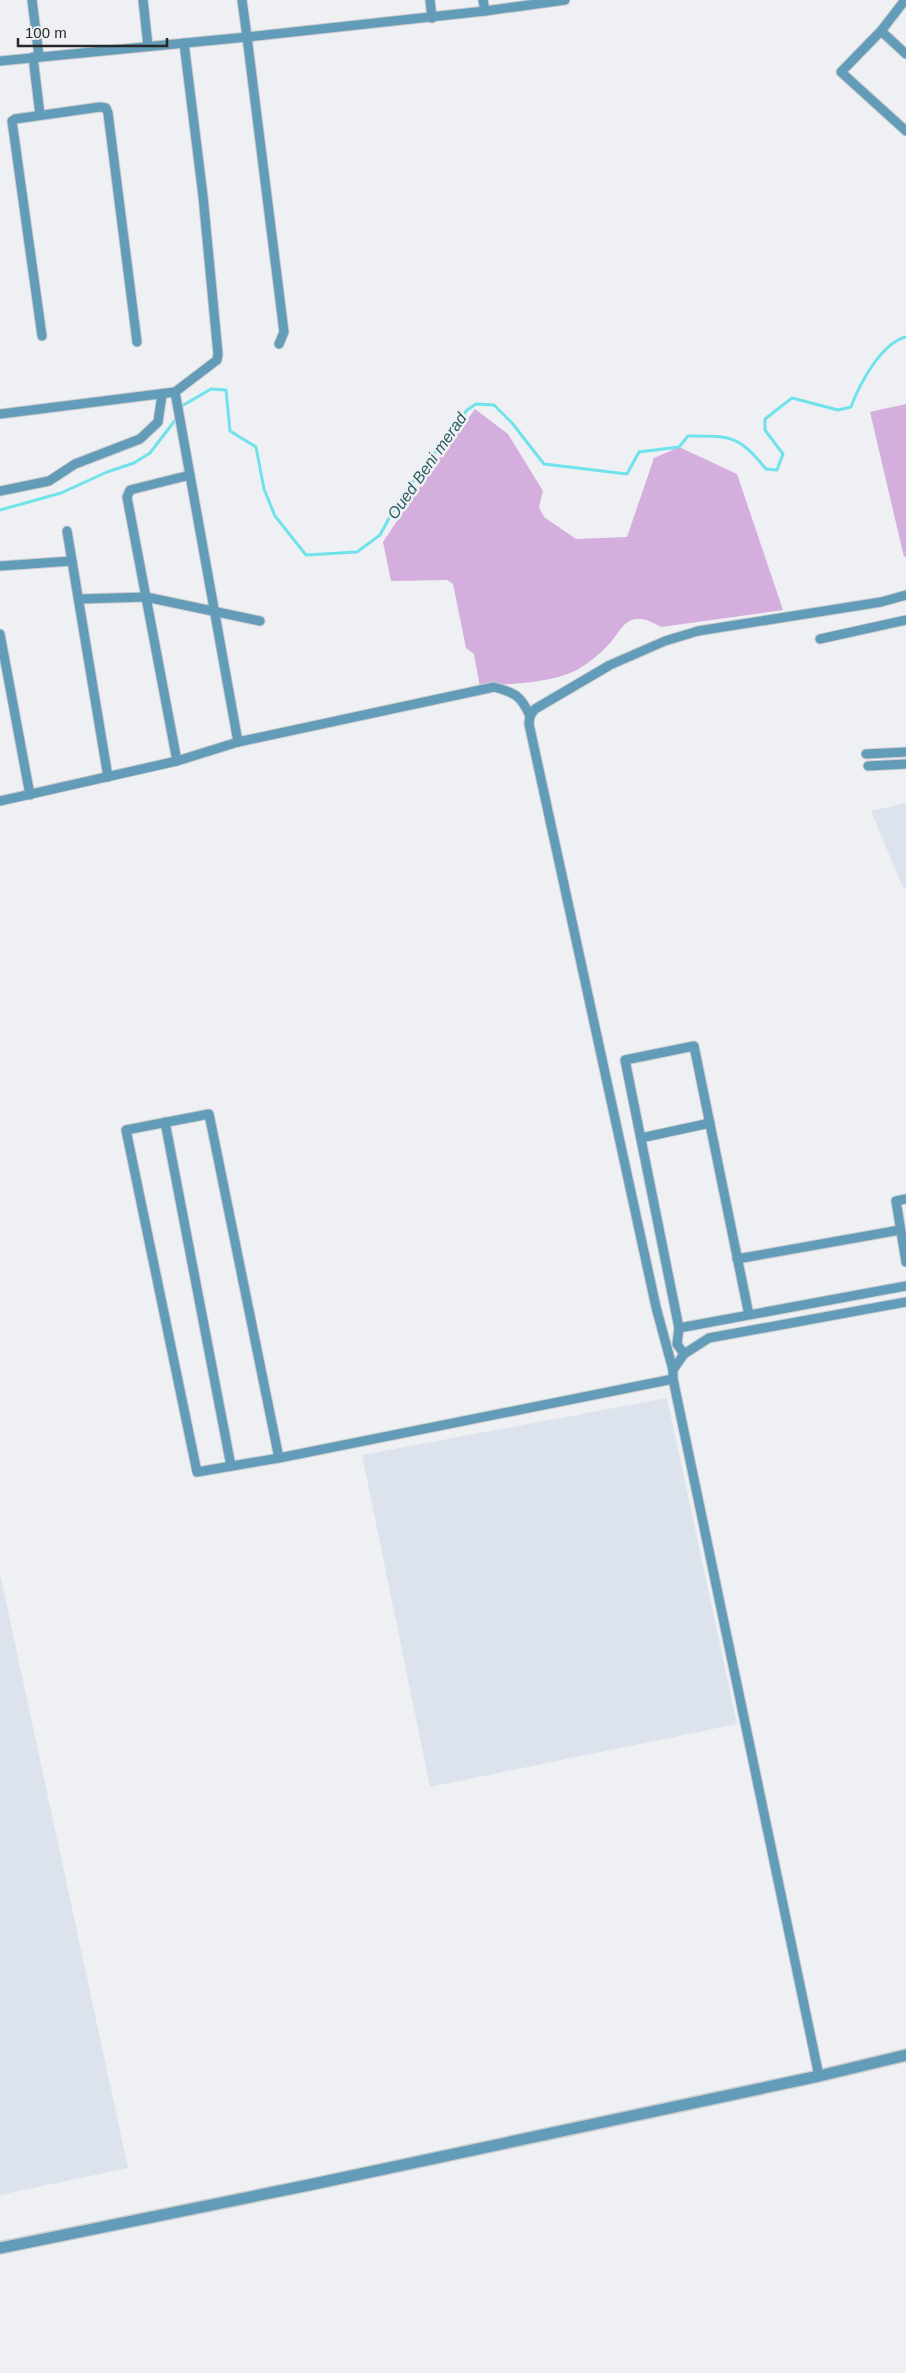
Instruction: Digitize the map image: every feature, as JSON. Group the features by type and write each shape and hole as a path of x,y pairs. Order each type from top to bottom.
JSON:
{"street":[{"path":"32,0 40,115"},
{"path":"142,0 148,46"},
{"path":"242,0 284,332 279,344"},
{"path":"430,0 432,18"},
{"path":"483,0 486,11"},
{"path":"0,61 432,18 564,0"},
{"path":"905,0 881,31 841,72 906,132"},
{"path":"881,31 906,54"},
{"path":"0,414 175,392 212,366 217,360 218,354 203,196 184,43"},
{"path":"42,336 12,125 15,119 100,107 106,108 108,113 137,342"},
{"path":"175,392 238,742"},
{"path":"0,492 49,481 76,464 140,439 158,422 162,395"},
{"path":"177,761 128,493 130,490 190,475"},
{"path":"67,531 108,777"},
{"path":"0,566 72,561"},
{"path":"819,2076 673,1374 672,1345 656,1307 529,724 530,716 535,709 610,665 665,641 698,631 882,602 906,595"},
{"path":"78,599 146,597 260,621"},
{"path":"820,639 906,620"},
{"path":"0,634 30,795"},
{"path":"0,801 177,761 238,742 494,687 512,692 523,700 530,716"},
{"path":"866,754 906,752"},
{"path":"868,766 906,764"},
{"path":"672,1345 679,1328 625,1060 694,1046 749,1315"},
{"path":"279,1458 210,1114 126,1130 197,1472 279,1458 673,1374 684,1354 709,1338 906,1302"},
{"path":"165,1122 232,1466"},
{"path":"641,1138 710,1123"},
{"path":"906,1199 896,1201 906,1262"},
{"path":"737,1259 900,1230"},
{"path":"679,1328 906,1286"},
{"path":"672,1345 684,1354"},
{"path":"0,2248 308,2185 819,2076 906,2055"}],"shaded area":[{"path":"906,404 906,556 904,557 870,412"},
{"path":"475,409 508,434 543,491 539,507 544,517 576,539 627,537 654,458 679,447 737,474 783,610 661,627 643,619 632,620 625,625 599,654 575,671 541,681 480,687 474,654 466,648 453,584 447,580 391,581 383,542 435,464"},
{"path":"906,803 906,888 903,888 871,811"},
{"path":"667,1398 737,1724 430,1787 362,1455"},
{"path":"0,1574 128,2168 0,2195"}],"waterway":[{"name":"Oued Beni merad","path":"180,407 211,389 226,390 230,431 256,447 264,489 275,516 306,555 357,552 380,535 399,500 467,410 476,404 494,405 512,423 544,464 627,474 639,452 679,447 688,436 715,436 725,437 741,444 766,469 777,470 783,454 765,430 765,419 792,398 838,410 851,407 859,388 872,366 888,347 906,337"},
{"name":"Oued Beni merad","path":"0,510 61,493 107,472 134,463 150,453 176,419 176,416"}]}
